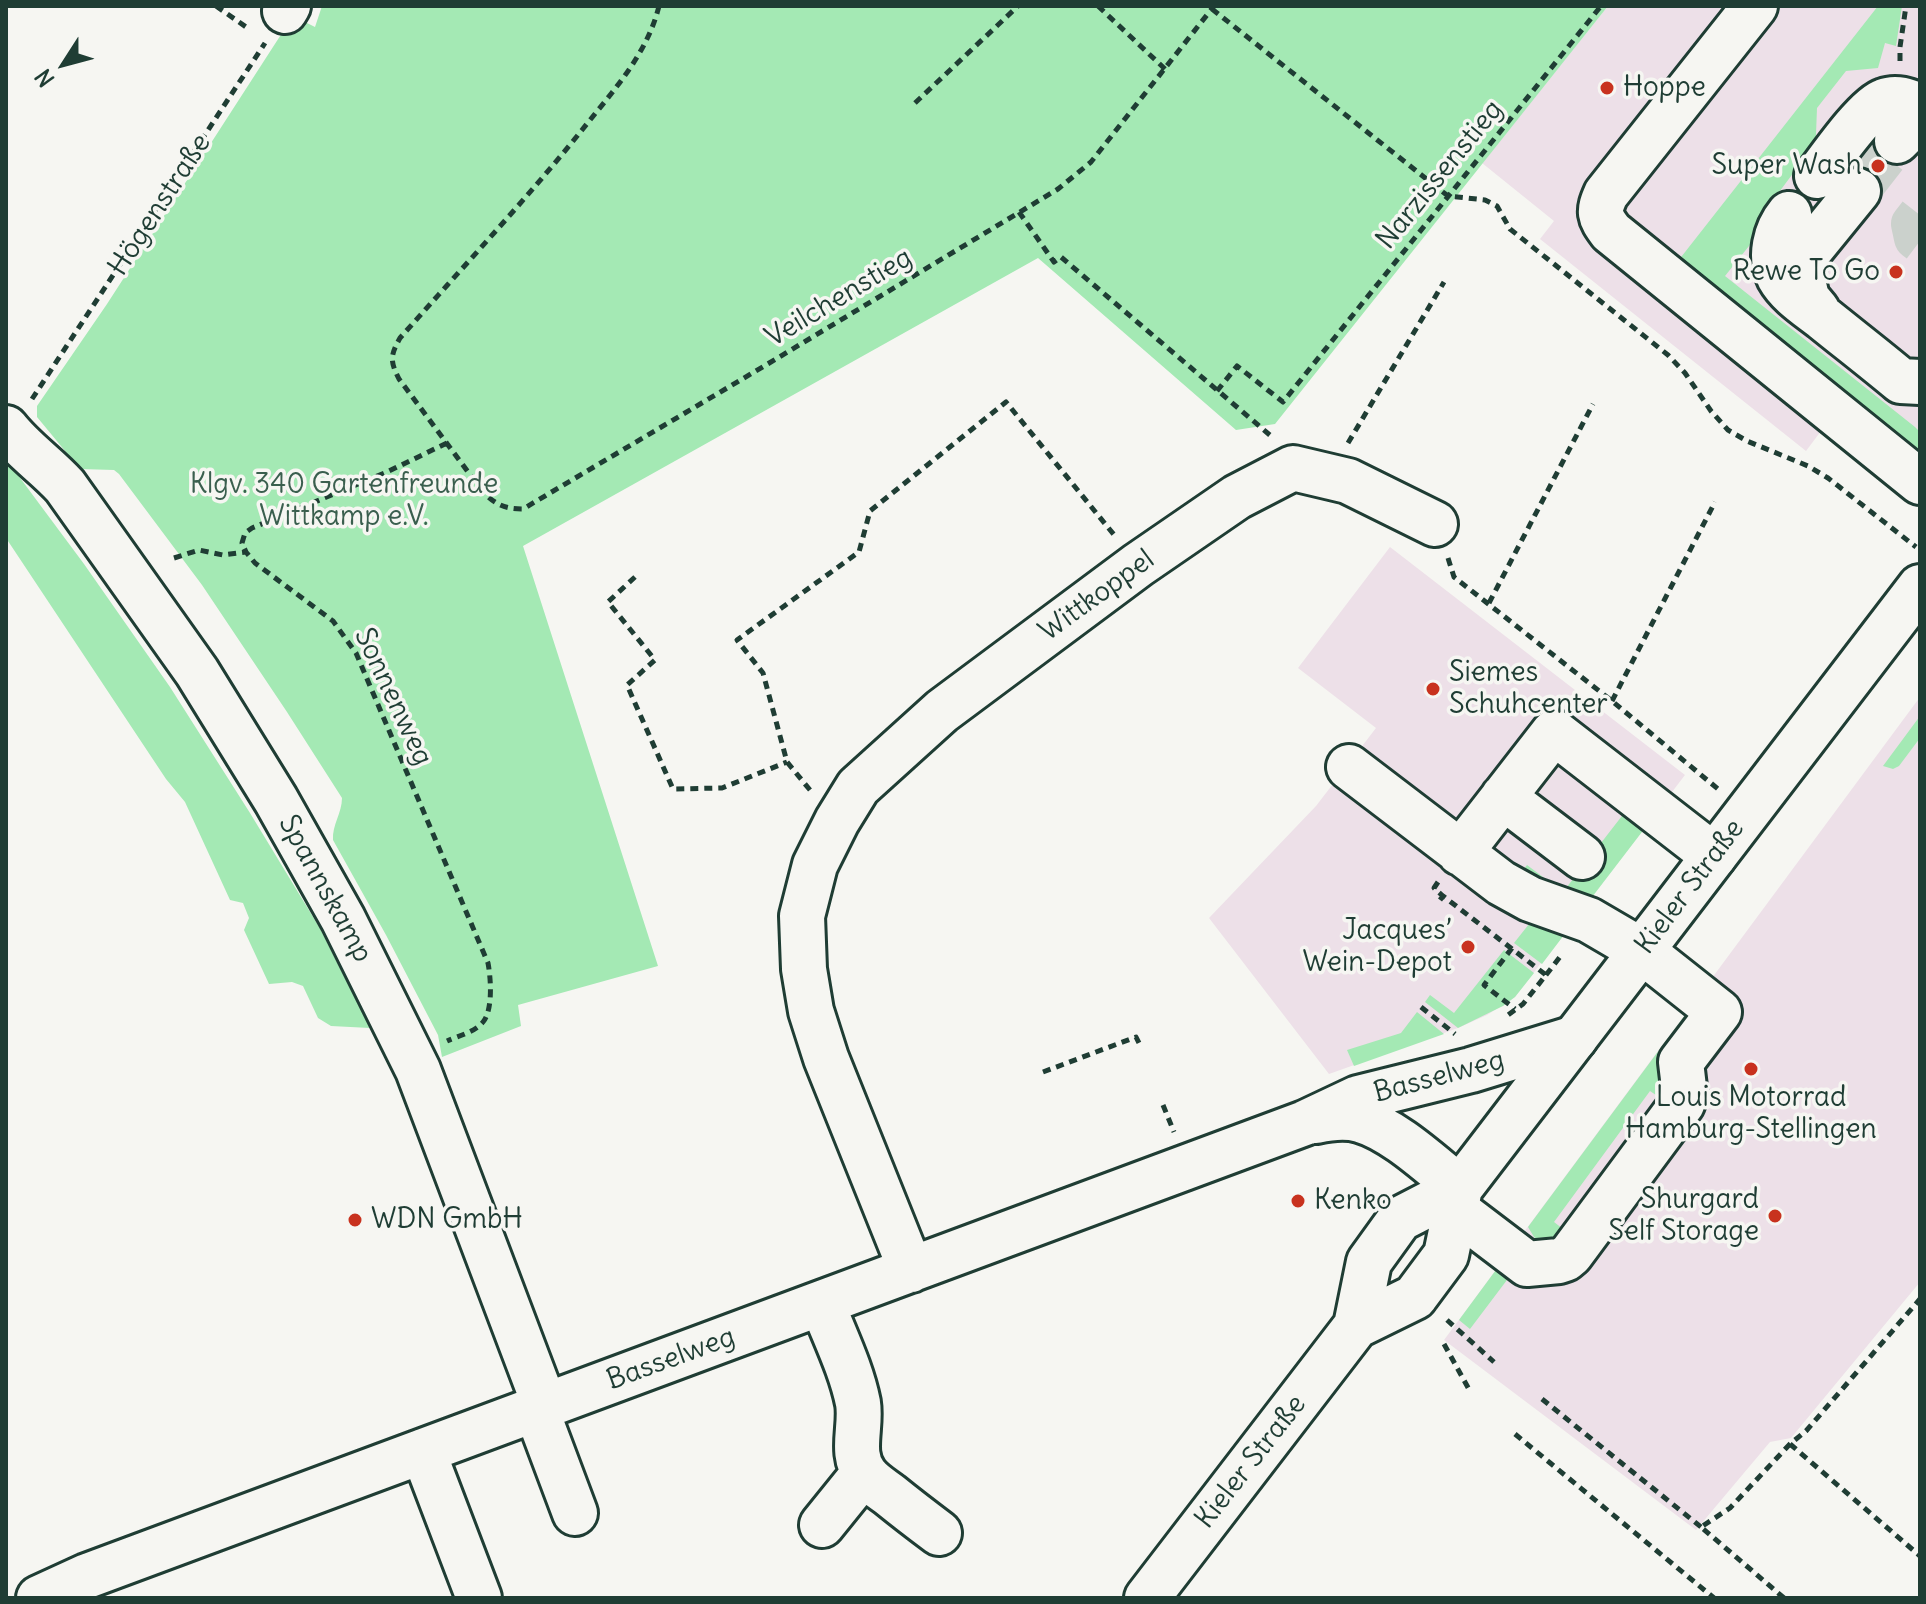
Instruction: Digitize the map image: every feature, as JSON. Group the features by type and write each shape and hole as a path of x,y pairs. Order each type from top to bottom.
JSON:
{"street":[{"path":"1755,6 1606,194 1600,207 1601,219 1611,232 1920,482"},
{"path":"1817,176 1869,111 1882,101 1901,98 1912,123"},
{"path":"1823,318 1807,298 1802,276 1806,255 1858,191"},
{"path":"1789,214 1776,237 1774,255 1779,277 1796,297 1901,381 1920,382"},
{"name":"Spannskamp","path":"18,415 16,441 65,486 197,672 276,800 343,919 412,1056 541,1407 575,1513"},
{"path":"1293,468 1348,481 1435,524"},
{"name":"Wittkoppel","path":"911,1270 826,1058 811,1011 804,969 802,916 815,865 858,787 942,711 1138,565 1237,497 1293,468"},
{"name":"Kieler Straße","path":"1356,1326 1415,1297 1446,1255 1458,1199 1575,1038 1920,587"},
{"path":"1460,853 1554,732 1714,856"},
{"path":"1349,767 1515,892 1589,920 1642,951"},
{"path":"1503,797 1582,857"},
{"name":"Basselweg","path":"1305,1123 1343,1118 1371,1124 1402,1143 1527,1264 1565,1259 1682,1104 1685,1096 1681,1062 1719,1012 1642,951"},
{"name":"Basselweg","path":"39,1598 93,1587 423,1451 1305,1123 1358,1098 1471,1070 1575,1038"},
{"name":"Kieler Straße","path":"1147,1598 1356,1326 1369,1262 1400,1219 1458,1199"},
{"path":"822,1303 853,1384 858,1405 857,1456 864,1473 939,1533"},
{"path":"423,1451 479,1598"},
{"path":"822,1525 864,1473"}],"path":[{"path":"216,6 280,20"},
{"path":"174,558 199,550 223,555 246,552 242,543 245,533 252,528 387,472 447,443 399,379 391,364 392,351 400,338 552,167 622,80 642,51 659,6"},
{"path":"915,103 1018,6"},
{"path":"1098,6 1165,69"},
{"name":"Narzissenstieg","path":"1217,391 1237,366 1283,402 1601,6"},
{"path":"1900,47 1906,6"},
{"path":"1213,7 1448,196 1485,200 1497,206 1510,229 1668,355 1728,430 1828,478 1920,550"},
{"name":"Veilchenstieg","path":"447,443 495,504 509,509 523,509 1058,189 1091,162 1213,7"},
{"name":"Högenstraße","path":"18,415 280,20"},
{"path":"1019,212 1054,262 1061,257 1290,453 1293,468"},
{"path":"1336,478 1343,452 1444,282"},
{"path":"837,821 787,762 763,673 737,640 859,552 870,511 1006,402 1138,565"},
{"path":"1489,603 1593,404"},
{"path":"1612,701 1715,502"},
{"path":"1435,524 1454,577 1612,701 1747,813"},
{"name":"Sonnenweg","path":"246,552 255,563 333,621 356,653 488,963 491,980 488,1012 483,1022 412,1056"},
{"path":"635,577 608,602 655,660 627,685 673,789 722,788 787,762"},
{"path":"1440,900 1443,896 1546,975 1523,1004 1504,1017"},
{"path":"1512,948 1484,985 1515,1009"},
{"path":"1421,1007 1465,1042"},
{"path":"1043,1072 1136,1037 1139,1043"},
{"path":"1417,1294 1494,1362"},
{"path":"1701,1527 1730,1508 1806,1431 1920,1299"},
{"path":"1444,1344 1471,1393"},
{"path":"1542,1399 1784,1598"},
{"path":"1515,1434 1714,1598"},
{"path":"1790,1444 1920,1556"}],"shaded area":[{"path":"1608,6 1920,6 1920,455 1876,421 1850,454 1821,431 1806,451 1540,239 1554,221 1482,163"},
{"path":"1390,547 1685,775 1515,997 1487,1015 1458,1028 1329,1074 1209,918 1316,806 1376,728 1298,668"},
{"path":"1920,697 1920,1282 1791,1438 1770,1442 1696,1530 1444,1340"}],"green space":[{"name":"Klgv. 340 Gartenfreunde Wittkamp e.V.","path":"322,6 1608,6 1275,424 1236,430 1038,258 523,546 658,966 518,1005 521,1026 442,1057 438,1035 333,840 342,798 202,585 119,474 114,470 80,469 37,417 37,406 107,304 293,16 315,27"},
{"path":"1878,6 1902,6 1896,46 1885,43 1878,68 1846,71 1817,108 1815,161 1800,164 1762,215 1769,221 1725,276 1915,427 1920,432 1920,455 1678,261"},
{"path":"6,459 170,687 321,930 370,1028 331,1026 318,1018 303,986 292,982 269,984 244,930 249,918 243,903 230,900 185,802 166,779 6,538"},
{"path":"1920,716 1920,738 1899,766 1893,769 1883,766"},
{"path":"1625,812 1645,828 1586,905 1527,875 1524,869 1527,865 1563,892"},
{"path":"1541,918 1564,935 1542,964 1514,943 1533,919"},
{"path":"1504,950 1534,973 1515,997 1503,1006 1458,1028 1425,1002 1430,995 1454,1013"},
{"path":"1688,1011 1695,1016 1672,1106 1650,1091 1554,1222 1576,1239 1540,1242 1528,1227"},
{"path":"1417,1012 1444,1034 1354,1066 1347,1050 1401,1033"},
{"path":"1504,1259 1516,1268 1470,1329 1459,1320"}],"tunnel":[{"path":"1858,191 1897,141"},
{"path":"1920,215 1913,224 1916,238 1920,241"}],"place":[{"name":"Hoppe","path":"1607,88"},
{"name":"Super Wash","path":"1878,166"},
{"name":"Rewe To Go","path":"1896,272"},
{"name":"Siemes Schuhcenter","path":"1433,689"},
{"name":"Jacques’ Wein-Depot","path":"1468,947"},
{"name":"Louis Motorrad Hamburg-Stellingen","path":"1751,1069"},
{"name":"Kenko","path":"1298,1201"},
{"name":"Shurgard Self Storage","path":"1775,1216"},
{"name":"WDN GmbH","path":"355,1220"}]}
